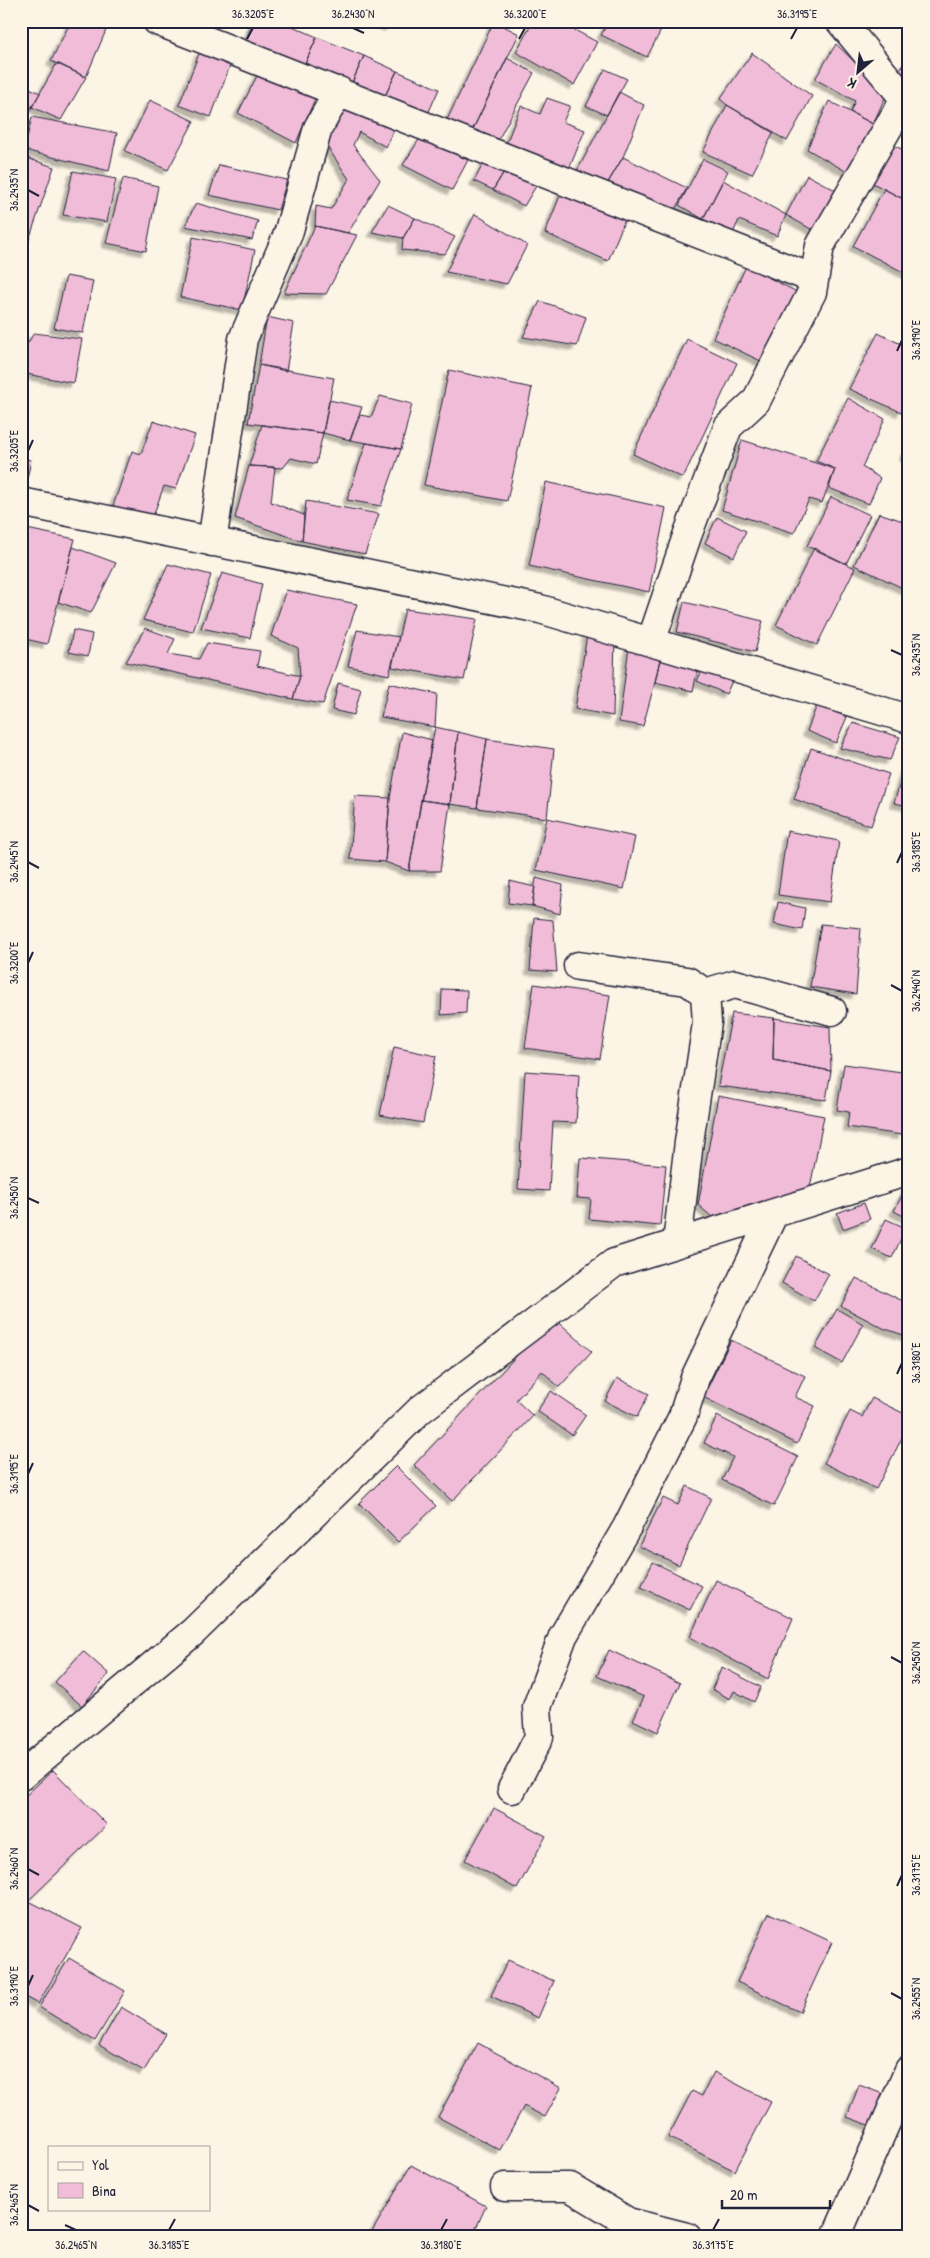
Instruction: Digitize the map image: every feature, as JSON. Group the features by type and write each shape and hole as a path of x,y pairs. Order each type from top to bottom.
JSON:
{"street":[{"path":"157,21 814,279"},
{"path":"651,642 687,536 728,427 756,401 812,292 820,246 907,102 840,21"},
{"path":"212,542 244,338 288,234 318,128 339,91"},
{"path":"21,502 540,609 909,719"},
{"path":"578,966 687,982 706,993 735,984 832,1011"},
{"path":"677,1243 689,1142 708,1023 706,993"},
{"path":"21,1776 193,1632 420,1410 614,1263 909,1171"},
{"path":"512,1789 539,1737 537,1707 563,1636 627,1527 683,1416 695,1378 774,1212"},
{"path":"836,2237 909,2070"},
{"path":"505,2187 570,2187 628,2222 687,2237"}],"building":[{"path":"71,21 110,21 86,77 51,61"},
{"path":"253,21 281,21 317,37 304,66 246,40"},
{"path":"378,21 392,21 389,27"},
{"path":"494,21 519,34 472,131 447,120"},
{"path":"533,21 558,21 597,42 574,85 516,52"},
{"path":"609,21 666,21 647,57 601,35"},
{"path":"317,37 364,56 350,87 304,66"},
{"path":"836,44 887,93 873,124 850,112 855,101 815,79"},
{"path":"200,51 231,63 211,117 179,105"},
{"path":"752,53 812,96 787,141 720,99"},
{"path":"364,56 397,71 383,100 350,87"},
{"path":"507,58 534,73 496,144 472,131"},
{"path":"909,58 909,81 898,71"},
{"path":"57,63 86,77 61,120 32,107"},
{"path":"605,69 627,79 607,115 586,106"},
{"path":"260,70 317,94 296,143 238,113"},
{"path":"397,71 439,89 426,118 383,100"},
{"path":"21,84 40,93 21,126"},
{"path":"619,92 644,105 623,157 606,186 576,173"},
{"path":"547,98 570,106 563,122 585,130 567,174 504,149 521,106 540,114"},
{"path":"150,100 194,121 168,170 125,151"},
{"path":"829,101 873,124 849,173 807,149"},
{"path":"727,105 774,132 752,174 703,152"},
{"path":"347,107 395,128 386,147 359,132 353,145 380,180 348,233 315,226 316,206 331,209 349,179 324,142"},
{"path":"32,117 117,133 109,171 24,150"},
{"path":"420,138 468,160 452,190 403,165"},
{"path":"888,142 909,153 909,193 905,200 869,181"},
{"path":"488,155 508,165 493,190 474,181"},
{"path":"21,156 54,167 22,260 21,260"},
{"path":"623,157 687,188 673,213 606,186"},
{"path":"703,159 728,171 703,219 679,205"},
{"path":"219,165 287,180 278,210 209,195"},
{"path":"508,165 539,181 524,206 493,190"},
{"path":"73,171 116,179 107,222 63,215"},
{"path":"807,175 839,192 818,233 786,215"},
{"path":"123,178 158,186 146,251 106,243"},
{"path":"723,180 786,215 777,236 739,220 732,235 703,219"},
{"path":"564,186 628,212 608,261 545,233"},
{"path":"884,189 909,202 909,275 853,246"},
{"path":"196,203 258,221 252,240 185,226"},
{"path":"388,205 415,218 403,238 372,232"},
{"path":"475,214 527,245 507,284 446,272"},
{"path":"415,218 455,237 445,254 402,250 403,238"},
{"path":"315,226 357,235 326,294 284,293"},
{"path":"193,237 255,250 242,310 180,297"},
{"path":"746,266 799,293 767,364 713,338"},
{"path":"66,276 93,281 83,333 54,328"},
{"path":"540,301 586,317 577,346 523,337"},
{"path":"267,317 294,323 286,371 259,365"},
{"path":"34,333 82,339 74,383 21,373 21,354"},
{"path":"878,333 909,348 909,397 901,412 849,389"},
{"path":"687,339 737,363 683,478 633,454"},
{"path":"259,365 334,378 323,433 248,423"},
{"path":"449,370 532,388 507,501 424,485"},
{"path":"380,396 412,404 401,449 350,440 360,415 371,417"},
{"path":"848,398 885,419 862,467 880,478 869,504 829,488 835,469 816,461"},
{"path":"329,400 362,407 350,440 323,433"},
{"path":"153,421 195,435 176,489 164,486 152,519 113,506 132,451 141,454"},
{"path":"262,425 323,433 316,464 291,458 283,468 249,466"},
{"path":"742,440 835,469 822,503 809,499 794,533 722,510"},
{"path":"366,443 401,449 381,506 347,500"},
{"path":"909,446 909,459 903,456"},
{"path":"21,458 31,460 26,484 21,483"},
{"path":"249,466 275,467 271,502 304,515 302,541 235,518"},
{"path":"546,482 666,508 649,592 529,566"},
{"path":"831,497 870,515 846,564 807,546"},
{"path":"306,501 379,514 365,554 302,541"},
{"path":"879,513 909,523 909,591 854,565"},
{"path":"717,517 746,531 734,557 705,543"},
{"path":"22,528 75,539 47,644 21,638"},
{"path":"73,547 116,563 91,613 58,602"},
{"path":"814,548 855,568 817,645 776,625"},
{"path":"168,564 211,575 193,632 143,620"},
{"path":"222,573 262,584 250,638 201,628"},
{"path":"286,590 357,604 323,704 293,699 300,676 298,648 271,636"},
{"path":"684,602 763,621 755,652 677,632"},
{"path":"405,609 477,619 464,680 392,667"},
{"path":"145,628 175,639 168,654 199,659 207,643 260,651 257,666 300,676 293,699 126,662"},
{"path":"588,629 615,637 613,716 575,709"},
{"path":"73,630 92,634 88,656 69,652"},
{"path":"357,630 399,637 389,675 348,666"},
{"path":"629,647 662,650 643,726 619,722"},
{"path":"662,650 700,659 693,691 655,682"},
{"path":"705,664 734,677 726,694 697,681"},
{"path":"338,683 361,689 354,715 332,710"},
{"path":"389,683 437,694 435,727 381,717"},
{"path":"817,705 847,717 836,743 807,731"},
{"path":"853,723 900,737 890,760 840,748"},
{"path":"435,727 458,732 450,804 421,800"},
{"path":"402,732 432,740 409,871 385,862 390,798"},
{"path":"458,732 487,739 477,808 450,804"},
{"path":"487,739 554,749 547,818 477,808"},
{"path":"811,748 889,774 871,826 794,799"},
{"path":"909,754 909,806 894,803"},
{"path":"355,796 390,798 385,862 350,859"},
{"path":"421,800 450,804 440,871 409,871"},
{"path":"547,818 635,837 624,889 536,870"},
{"path":"787,831 839,841 830,902 778,895"},
{"path":"536,878 563,885 560,914 532,906"},
{"path":"510,881 535,887 532,906 508,903"},
{"path":"778,902 805,908 802,930 774,924"},
{"path":"534,918 553,920 557,972 530,970"},
{"path":"821,924 861,928 856,994 810,987"},
{"path":"534,984 610,995 600,1059 525,1048"},
{"path":"442,989 467,990 466,1013 441,1015"},
{"path":"732,1013 774,1018 773,1060 831,1071 826,1100 718,1086"},
{"path":"774,1018 830,1027 831,1071 773,1060"},
{"path":"394,1047 436,1056 423,1123 380,1115"},
{"path":"844,1064 909,1073 909,1091 902,1135 847,1127 849,1112 837,1110"},
{"path":"525,1071 579,1075 576,1123 553,1122 549,1191 518,1189"},
{"path":"718,1096 824,1116 810,1188 713,1218 698,1205"},
{"path":"580,1158 666,1165 660,1226 589,1219 591,1199 577,1198"},
{"path":"907,1186 909,1187 909,1219 894,1211"},
{"path":"864,1203 870,1219 843,1229 837,1213"},
{"path":"886,1219 906,1228 892,1258 872,1249"},
{"path":"796,1256 829,1274 814,1301 782,1283"},
{"path":"856,1278 909,1304 909,1337 883,1328 841,1306"},
{"path":"837,1309 863,1324 842,1363 815,1348"},
{"path":"553,1317 592,1352 559,1387 542,1371 516,1400 533,1416 452,1501 414,1465"},
{"path":"731,1340 805,1376 795,1397 815,1406 797,1444 703,1397"},
{"path":"617,1378 649,1394 637,1417 605,1401"},
{"path":"551,1391 586,1415 572,1435 537,1411"},
{"path":"872,1398 909,1416 909,1424 876,1489 824,1463 850,1411 862,1417"},
{"path":"717,1416 798,1457 774,1506 722,1480 733,1457 704,1443"},
{"path":"396,1466 436,1506 398,1542 359,1503"},
{"path":"687,1486 711,1498 679,1565 639,1546 663,1498 678,1505"},
{"path":"653,1562 702,1586 690,1610 641,1587"},
{"path":"716,1580 793,1618 768,1679 690,1637"},
{"path":"609,1650 680,1683 658,1732 633,1720 644,1697 597,1676"},
{"path":"83,1651 109,1674 82,1706 55,1682"},
{"path":"722,1667 761,1687 754,1702 734,1691 730,1699 712,1689"},
{"path":"53,1770 107,1825 28,1901 21,1894 21,1800"},
{"path":"494,1808 546,1836 517,1889 465,1860"},
{"path":"21,1897 82,1928 38,2004 21,1995"},
{"path":"769,1913 832,1942 800,2012 737,1982"},
{"path":"69,1958 125,1991 95,2041 39,2007"},
{"path":"508,1960 554,1981 538,2018 491,1996"},
{"path":"121,2007 166,2034 144,2071 99,2045"},
{"path":"478,2043 561,2088 545,2117 524,2106 500,2150 438,2117"},
{"path":"714,2072 771,2102 735,2171 668,2137 692,2091 702,2096"},
{"path":"859,2085 883,2094 871,2126 847,2117"},
{"path":"411,2165 486,2206 472,2237 369,2237"}]}
